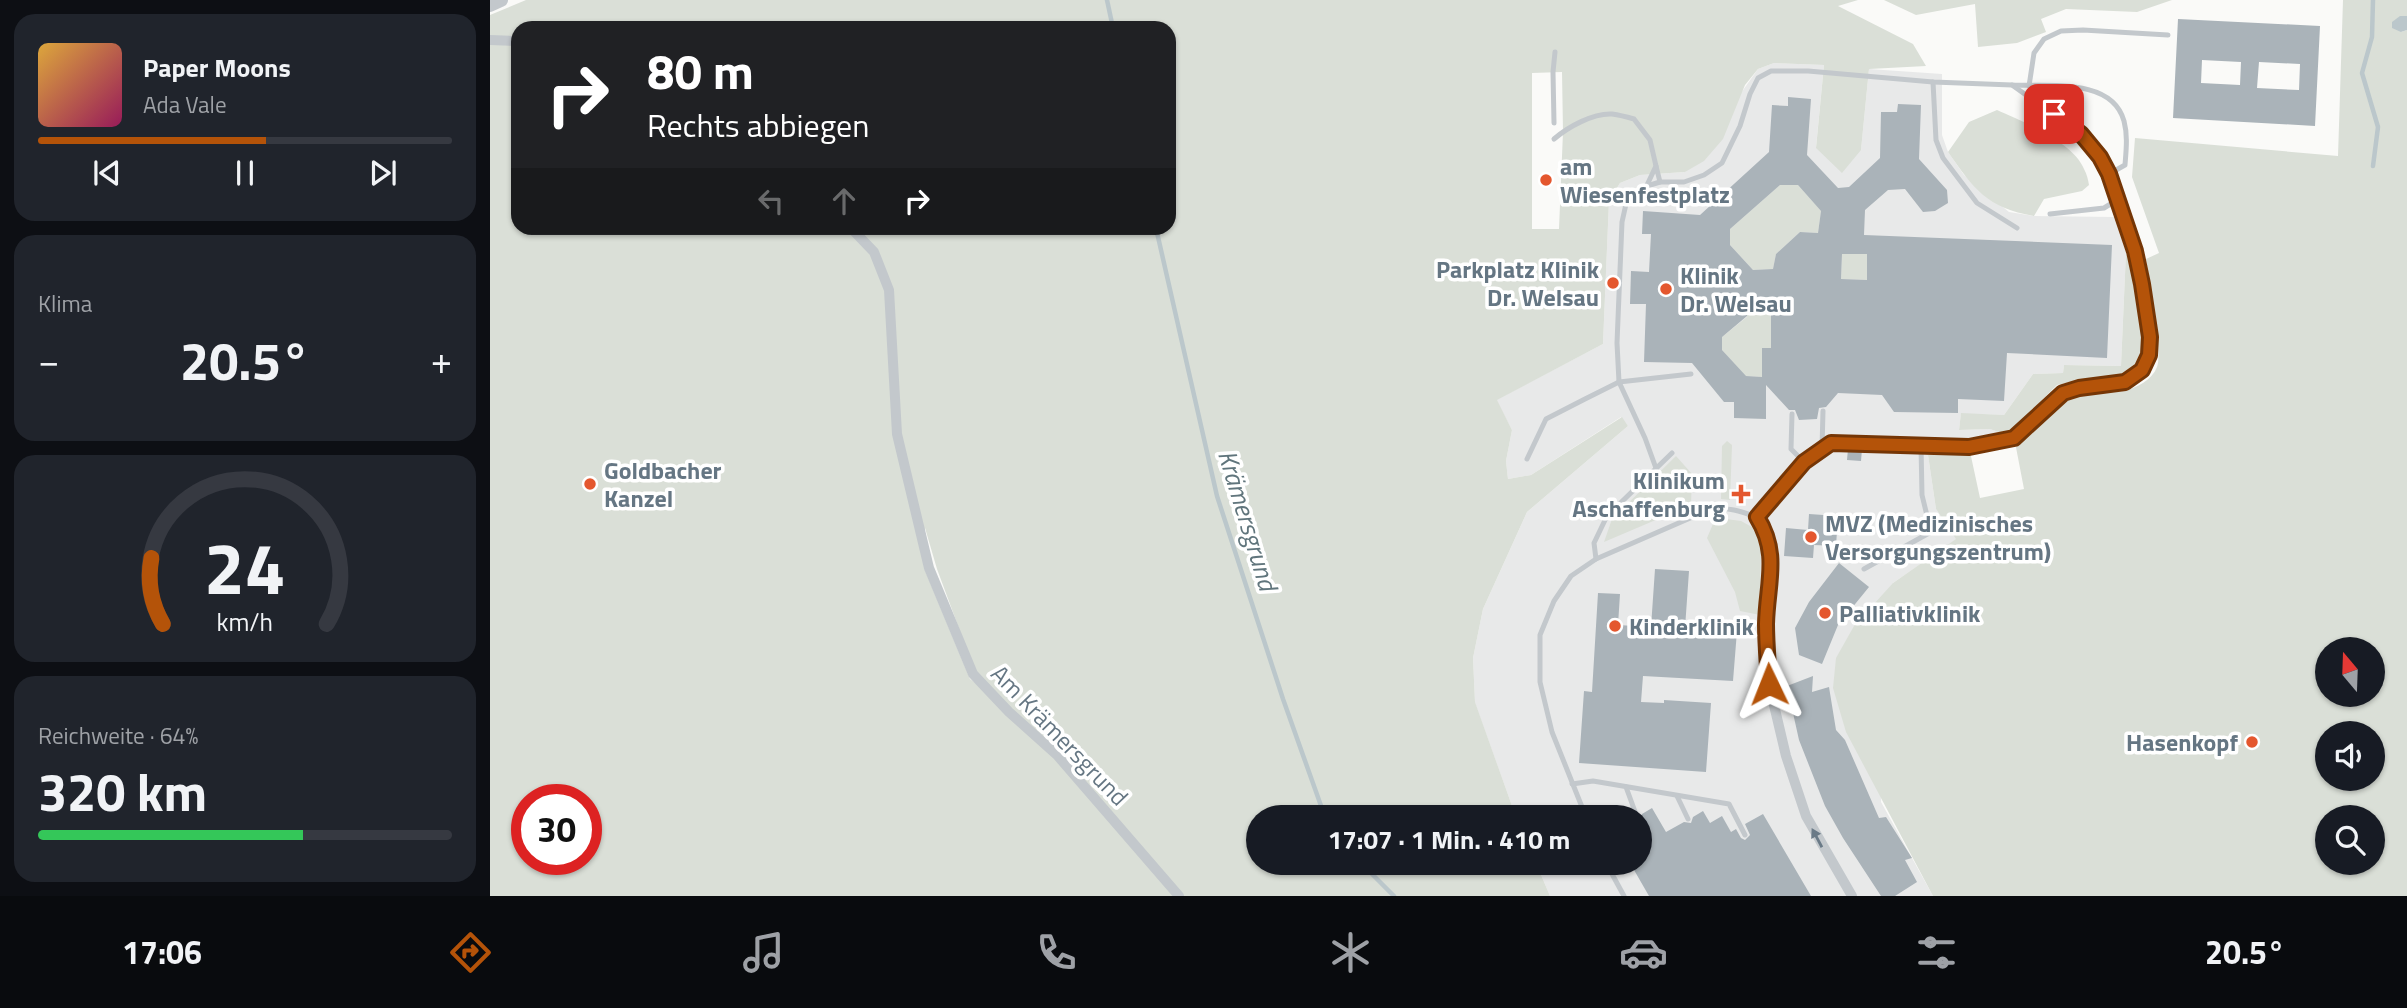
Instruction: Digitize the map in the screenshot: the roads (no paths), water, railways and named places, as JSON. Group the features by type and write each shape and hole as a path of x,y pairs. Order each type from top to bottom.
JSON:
{"street":[{"path":"490,5 501,0"},
{"path":"490,40 511,41"},
{"name":"Am Krämersgrund","path":"858,235 874,252 889,290 897,434 929,568 973,674 1009,712 1057,755 1179,896"},
{"path":"1766,627 1769,684 1786,757 1806,816 1852,896"}],"lane":[{"path":"2029,86 2034,53 2045,39 2061,31 2168,35"},
{"path":"1554,123 1555,51"},
{"path":"1657,471 1619,382 1622,222 1626,204 1647,186 1660,182 1684,183 1704,175 1722,163 1740,126 1749,94 1758,78 1772,71 1808,71 1933,82 2084,88 2102,94 2114,103 2123,119 2127,136 2125,165 2109,174"},
{"path":"1933,82 1936,140 1943,159 1977,203 2017,228"},
{"path":"1757,517 1804,462 1831,443 1969,447 2014,438 2063,393 2079,388 2125,382 2142,370 2149,355 2148,323 2135,251 2109,174 2100,157 2081,134 2012,85"},
{"path":"1554,139 1587,120 1609,114 1634,119 1650,140 1660,182"},
{"path":"1647,186 1656,166"},
{"path":"2050,214 2104,208 2117,201"},
{"path":"1527,459 1546,419 1619,382 1691,374"},
{"path":"1822,448 1823,411"},
{"path":"1792,414 1791,449 1804,462"},
{"path":"1864,569 1931,532 1922,495 1921,446"},
{"path":"1595,559 1594,543 1607,516 1657,471 1672,453"},
{"path":"1581,805 1552,732 1540,682 1540,635 1554,601 1571,576 1595,559 1710,509 1737,509 1757,517 1767,533 1771,551 1766,627"},
{"path":"1572,783 1593,781 1729,804 1745,835"},
{"path":"1626,788 1632,805"},
{"path":"1677,796 1688,820"},
{"path":"1612,875 1623,896"}],"waterway":[{"name":"Krämersgrund","path":"1107,0 1112,21"},
{"path":"2373,0 2372,37 2362,73 2378,127 2373,166"},
{"name":"Krämersgrund","path":"1158,235 1217,496 1321,805"},
{"name":"Krämersgrund","path":"1373,875 1394,896"}],"place":[{"name":"am Wiesenfestplatz","path":"1546,180"},
{"name":"Parkplatz Klinik Dr. Welsau","path":"1613,283"},
{"name":"Klinik Dr. Welsau","path":"1666,289"},
{"name":"Goldbacher Kanzel","path":"590,484"},
{"name":"Klinikum Aschaffenburg","path":"1741,494"},
{"name":"MVZ (Medizinisches Versorgungszentrum)","path":"1811,537"},
{"name":"Palliativklinik","path":"1825,613"},
{"name":"Kinderklinik","path":"1615,626"},
{"name":"Hasenkopf","path":"2252,742"}]}
